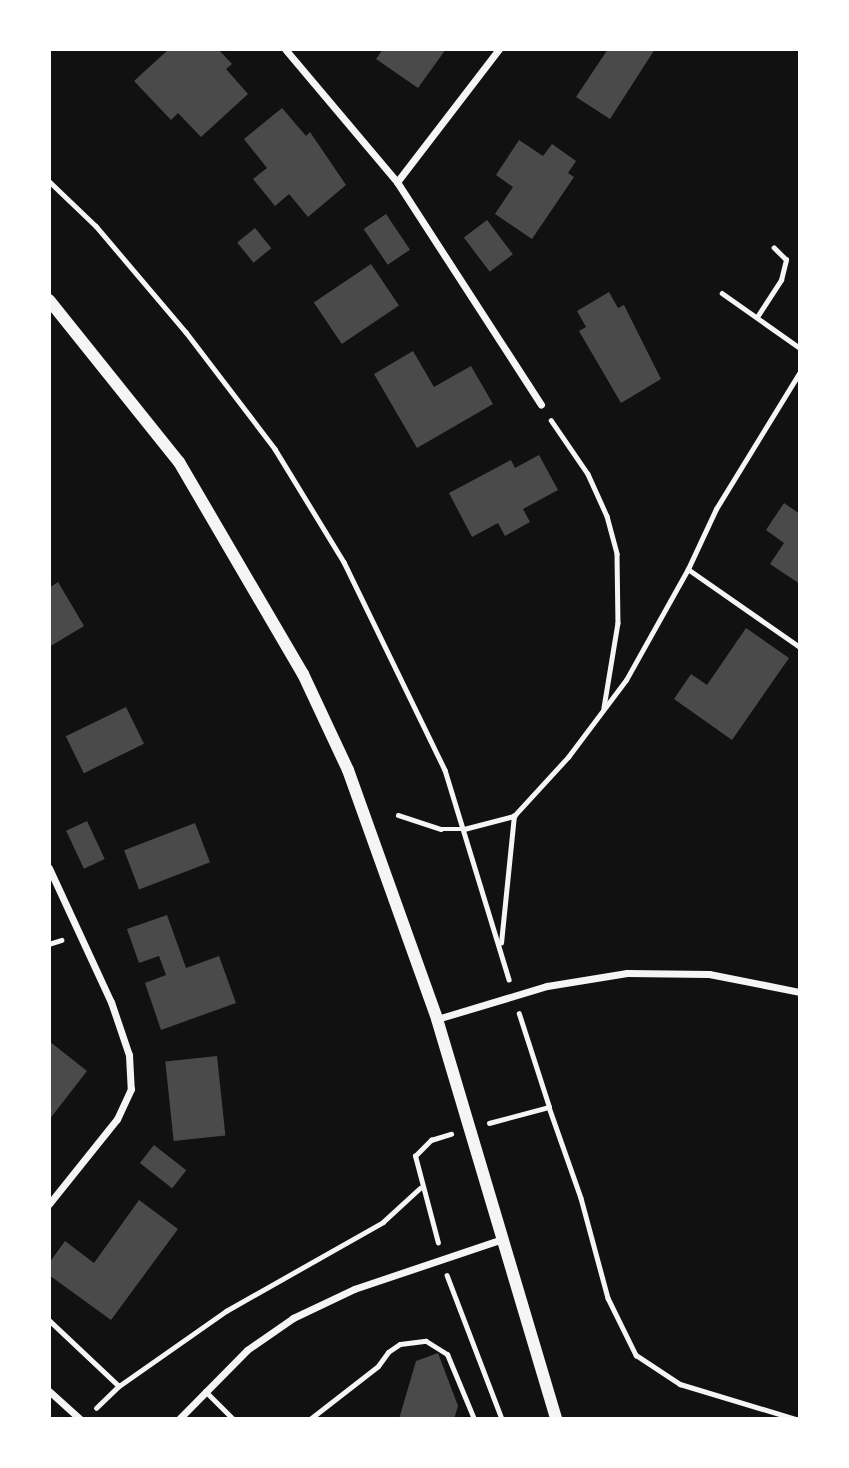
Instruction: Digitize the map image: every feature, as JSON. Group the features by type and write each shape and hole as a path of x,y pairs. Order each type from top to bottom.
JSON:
{"street":[{"path":"285,49 397,182 541,405"},
{"path":"397,182 499,49"},
{"path":"49,300 179,462 303,674 348,770 437,1018 500,1240 556,1419"},
{"path":"49,867 111,1002 129,1055 131,1089 117,1119 49,1204"},
{"path":"437,1018 547,986 627,973 709,974 800,992"},
{"path":"179,1419 247,1350 293,1318 354,1289 500,1240"},
{"path":"49,1391 80,1419"}],"lane":[{"path":"310,1419 324,1412 378,1366 388,1352 400,1344 426,1341 447,1354 474,1419"},
{"path":"205,1391 233,1419"},
{"path":"324,1412 327,1419"}],"path":[{"path":"757,317 786,260 774,248"},
{"path":"722,293 800,348"},
{"path":"501,948 514,816 626,680 688,569 716,509 800,372"},
{"path":"541,405 588,474 607,516 617,554 618,623 603,710"},
{"path":"688,569 800,647"},
{"path":"398,815 441,829 464,829 514,816"},
{"path":"549,1107 581,1198 608,1297 636,1355 680,1384 796,1419"},
{"path":"93,1411 119,1386 282,1276 343,1249 383,1222 420,1188"},
{"path":"49,1320 119,1386"}],"building":[{"path":"169,49 218,49 232,64 226,69 248,94 201,137 178,113 171,120 134,81"},
{"path":"383,49 446,49 418,88 376,59"},
{"path":"608,49 655,49 610,119 576,97"},
{"path":"282,108 306,136 310,132 346,185 308,217 289,194 275,206 253,179 267,168 244,139"},
{"path":"519,140 543,156 552,144 576,161 568,173 574,177 532,239 495,214 513,187 496,175"},
{"path":"386,214 410,250 388,265 364,229"},
{"path":"487,220 513,254 490,272 464,237"},
{"path":"255,228 271,248 253,263 237,242"},
{"path":"371,264 399,305 342,344 314,303"},
{"path":"609,292 618,308 624,305 661,379 621,403 579,331 586,327 577,311"},
{"path":"413,351 434,387 471,366 493,404 417,448 374,374"},
{"path":"539,455 558,490 523,509 530,522 505,536 498,523 472,537 449,493 511,460 515,468"},
{"path":"784,503 800,514 800,584 770,564 784,543 766,530"},
{"path":"58,582 84,626 49,647 49,588"},
{"path":"746,628 789,658 732,740 674,699 691,674 707,685"},
{"path":"126,707 144,744 84,773 66,736"},
{"path":"87,821 105,859 84,869 66,831"},
{"path":"195,823 210,862 139,889 124,850"},
{"path":"167,915 186,968 219,956 236,1003 161,1030 145,983 166,975 159,956 139,963 127,929"},
{"path":"49,1041 87,1071 49,1120"},
{"path":"217,1056 225,1136 174,1141 165,1061"},
{"path":"154,1145 186,1170 172,1188 140,1163"},
{"path":"139,1200 178,1229 111,1320 49,1275 49,1263 65,1241 94,1263"},
{"path":"438,1353 458,1406 454,1419 399,1419 416,1361"}]}
